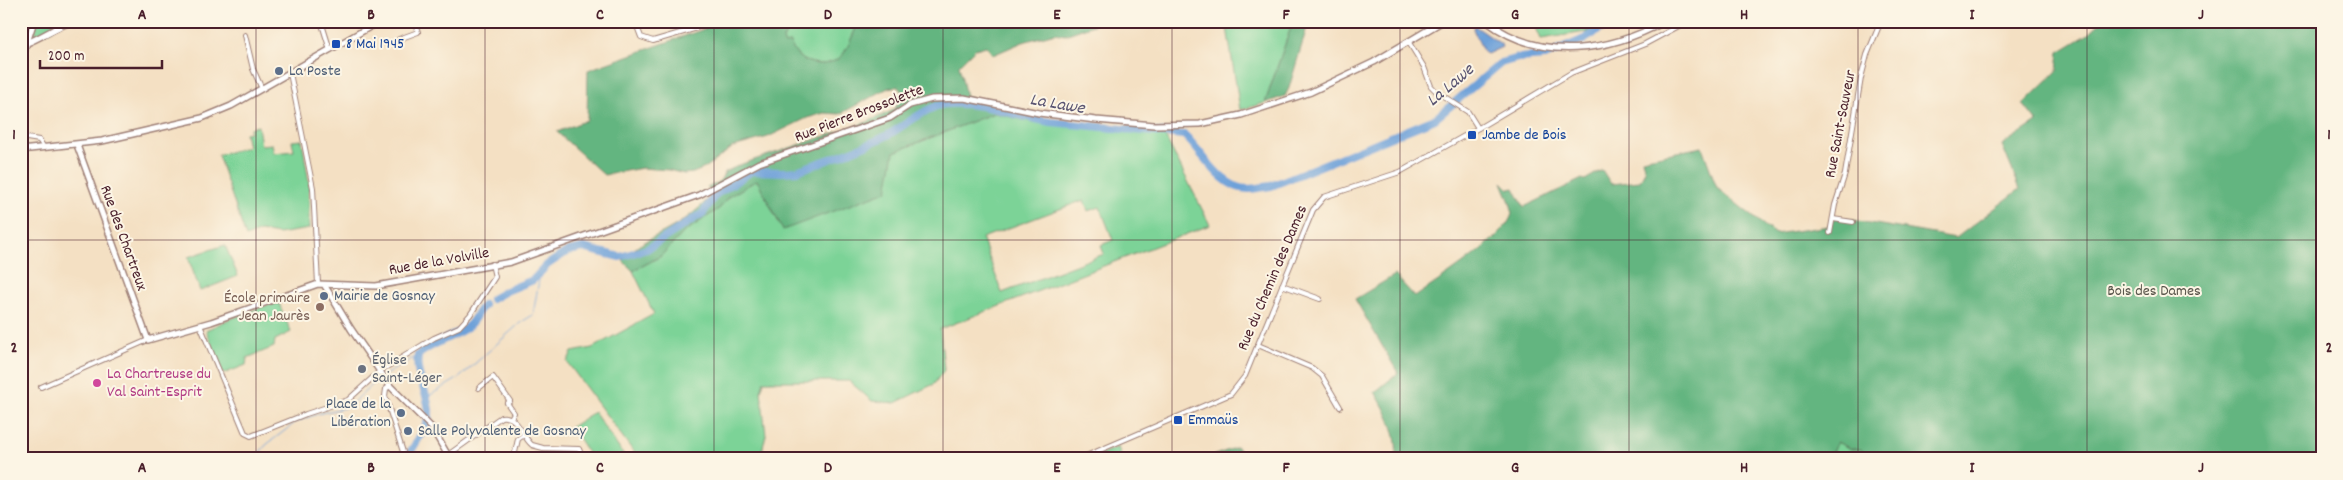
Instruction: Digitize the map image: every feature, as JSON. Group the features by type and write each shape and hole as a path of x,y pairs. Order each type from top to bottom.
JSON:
{"street":[{"path":"21,61 34,21"},
{"path":"51,21 57,27"},
{"path":"27,43 47,35 57,27 74,21"},
{"path":"321,21 330,50"},
{"path":"21,150 43,146 77,145 187,123 231,106 380,21"},
{"path":"399,39 418,32 414,21"},
{"path":"635,21 641,37 653,41 721,21"},
{"path":"1486,21 1520,40 1548,48 1587,48 1620,41 1666,21"},
{"path":"1494,21 1499,29"},
{"name":"Rue du Chemin des Dames","path":"1078,459 1231,394 1245,376 1313,210 1324,197 1400,172 1570,73 1644,44 1688,21"},
{"name":"Rue Saint-Sauveur","path":"1830,233 1845,174 1861,78 1867,55 1881,21"},
{"name":"Rue Pierre Brossolette","path":"562,244 699,195 746,169 890,118 910,105 946,98 964,98 1039,113 1096,120 1154,125 1200,124 1241,115 1311,92 1374,62 1440,22"},
{"path":"245,35 253,70 262,89"},
{"path":"1408,41 1424,67 1431,86 1468,112 1478,128"},
{"path":"41,387 148,340 200,325 318,284 313,188 290,74"},
{"path":"21,137 39,140 43,146"},
{"name":"Rue des Chartreux","path":"77,145 148,340"},
{"path":"1833,219 1853,222"},
{"name":"Rue de la Volville","path":"318,284 325,286 376,286 511,262 562,244"},
{"path":"200,325 232,403 248,436 348,400 434,338 459,327 470,315 495,276 492,264"},
{"path":"1282,285 1320,300"},
{"path":"325,286 390,386 427,423 448,457 502,417 511,418 532,445 548,448 579,449 583,459"},
{"path":"1258,345 1312,368 1322,376 1340,407"},
{"path":"479,388 493,377 510,401 507,403 514,413 511,418"},
{"path":"390,386 386,389 385,396 403,452"},
{"path":"512,459 518,439 524,435"}],"green space":[{"path":"33,21 64,21 58,22 52,30 32,38"},
{"path":"727,21 785,27 784,44 790,43 797,55 803,60 822,64 840,58 860,21 1104,21 1065,35 1055,33 1023,42 993,55 986,46 975,49 959,65 966,97 991,103 994,113 894,152 887,191 783,230 757,180 728,197 720,208 684,232 661,256 633,271 623,261 628,255 639,246 694,212 713,193 707,188 720,181 725,172 742,164 867,122 894,110 900,100 902,92 897,86 888,88 840,114 824,113 807,118 768,137 733,147 705,168 693,173 684,174 669,170 642,168 604,175 557,132 587,120 588,70"},
{"path":"752,21 860,21 840,58 828,63 816,64 803,60 797,55 790,43 784,44 785,27 765,26"},
{"path":"1226,21 1293,21 1265,103 1240,110"},
{"path":"1293,21 1308,21 1308,24 1289,88 1285,96 1265,103"},
{"path":"1533,21 1597,21 1586,32 1541,39"},
{"path":"1601,21 1625,21 1590,38 1586,32"},
{"name":"Bois des Dames","path":"2102,21 2322,21 2322,459 1861,459 1864,454 1861,449 1851,449 1837,442 1830,456 1832,459 1396,459 1394,432 1388,415 1375,392 1398,373 1355,299 1395,275 1415,297 1471,257 1500,232 1509,220 1512,211 1502,182 1509,189 1514,188 1524,207 1582,179 1585,180 1602,170 1611,184 1640,181 1645,171 1642,159 1702,147 1717,188 1775,234 1829,226 1835,217 1956,238 2020,189 2002,145 2037,122 2023,104 2057,71 2059,52 2087,35"},
{"path":"994,113 1032,122 1165,136 1210,225 940,329 944,370 934,384 895,403 872,401 849,381 764,381 761,391 766,435 761,455 752,459 639,459 567,362 572,352 592,348 654,314 633,271 661,256 684,232 720,208 728,197 757,180 782,229 894,152","holes":["1084,200 1088,211 1100,207 1113,240 1101,245 1104,254 1002,293 982,238"]},
{"path":"258,126 261,145 272,144 274,153 294,151 292,141 302,140 309,183 309,229 278,234 260,231 246,237 218,155 248,147 245,133 250,132 250,128"},
{"path":"225,245 238,276 200,291 188,257"},
{"path":"278,301 291,332 275,340 274,347 247,358 246,365 223,374 206,330"},
{"path":"594,412 625,457 623,459 592,459 571,427"},
{"path":"1837,442 1851,449 1861,449 1864,454 1861,459 1832,459 1830,456"},
{"path":"1118,447 1122,459 1088,459"},
{"path":"1237,447 1244,459 1204,459"}],"water":[{"path":"1475,26 1501,44 1502,47 1487,54 1484,53 1473,29"}],"waterway":[{"name":"La Lawe","path":"492,299 533,280 547,265 568,251 583,248 620,257 647,249 703,213 715,195 752,171 797,171 842,155 886,136 924,112 939,105 973,105 1051,122 1184,135 1229,183 1238,187 1253,189 1271,186 1435,119 1501,63 1518,58 1545,56 1585,39 1613,21"},
{"path":"427,397 459,378 520,323 533,315 540,274"},
{"name":"La Lawe","path":"406,459 429,417 428,401 418,371 418,355 467,327 484,305"},
{"path":"385,375 418,355"},
{"path":"254,459 266,445 296,422 317,414 348,407 381,377"}],"place":[{"name":"8 Mai 1945","path":"336,44"},
{"name":"La Poste","path":"279,71"},
{"name":"Jambe de Bois","path":"1472,135"},
{"name":"Mairie de Gosnay","path":"324,296"},
{"name":"École primaire Jean Jaurès","path":"320,307"},
{"name":"Église Saint-Léger","path":"362,369"},
{"name":"La Chartreuse du Val Saint-Esprit","path":"97,383"},
{"name":"Place de la Libération","path":"401,413"},
{"name":"Emmaüs","path":"1178,420"},
{"name":"Salle Polyvalente de Gosnay","path":"408,431"}]}
